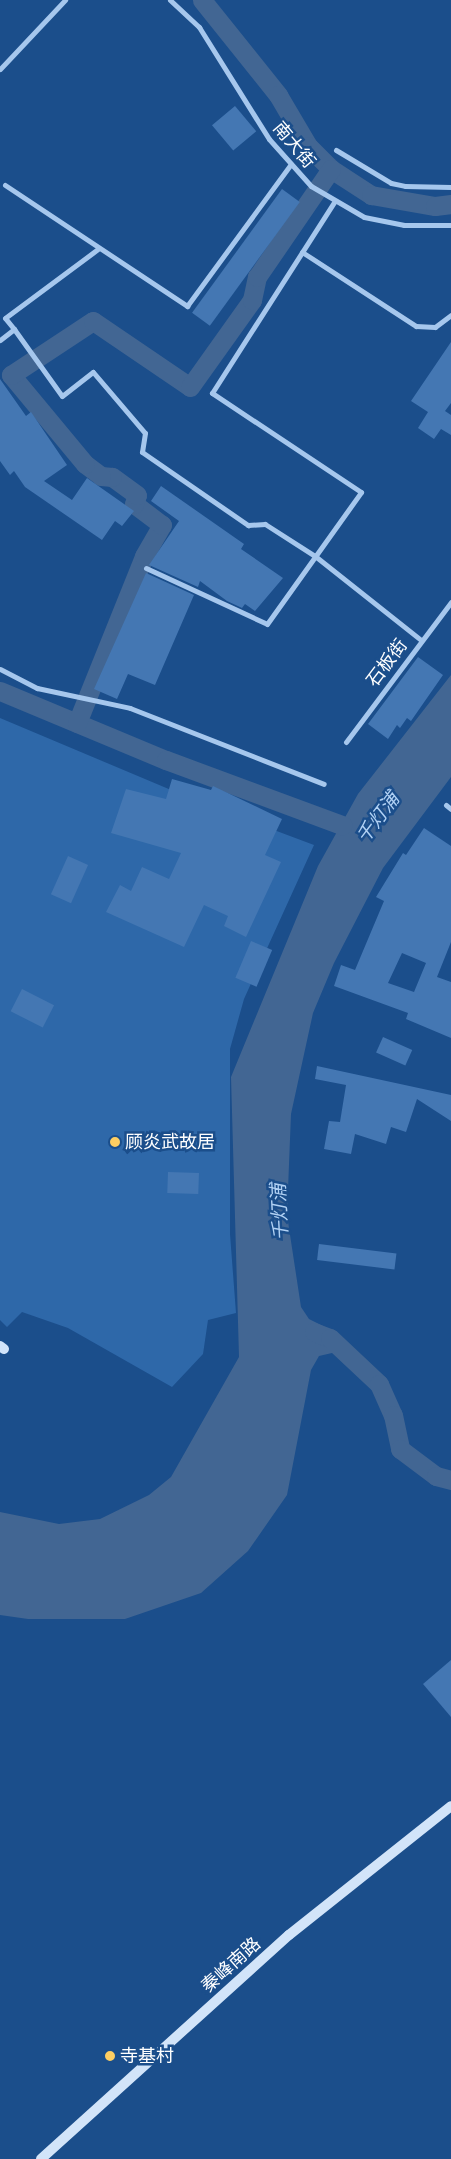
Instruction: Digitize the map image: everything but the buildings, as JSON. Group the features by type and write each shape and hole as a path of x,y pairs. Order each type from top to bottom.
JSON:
{"street":[{"path":"0,70 65,0"},
{"name":"南大街","path":"170,0 199,27 269,139 311,186 364,217 404,225 451,225"},
{"path":"336,150 392,182 404,186 451,187"},
{"path":"5,185 98,249 187,306 291,164"},
{"path":"146,568 267,624 361,492 212,393 335,201"},
{"path":"98,249 5,318 62,396 93,372 145,432 142,452 248,524 265,524 315,556 421,640"},
{"path":"302,252 416,326 435,327 451,315"},
{"path":"0,340 14,329"},
{"name":"石板街","path":"346,742 451,602"},
{"path":"0,669 37,688 130,708 324,784"},
{"name":"秦峰南路","path":"41,2159 289,1935 451,1806"}],"shaded area":[{"name":"顾炎武故居","path":"0,718 202,803 314,845 244,999 230,1049 230,1234 236,1313 208,1320 203,1354 172,1387 68,1328 22,1312 7,1327 0,1320"}],"water":[{"name":"千灯浦","path":"451,675 451,777 383,868 334,963 313,1013 291,1114 287,1215 301,1307 309,1319 333,1331 336,1346 332,1353 319,1356 311,1370 287,1495 248,1551 201,1593 125,1619 28,1619 0,1615 0,1512 59,1524 100,1519 149,1495 171,1477 239,1357 231,1077 318,866 358,794"}],"waterway":[{"path":"202,0 278,95 308,146 331,169 371,195 435,206 451,204"},
{"path":"77,723 144,556 162,525 134,504 137,495 112,477 101,476 85,464 11,375 93,321 190,387 252,300 257,277 331,169"},
{"path":"0,691 166,760 342,825"},
{"path":"314,1332 330,1338 379,1384 393,1415 400,1449 436,1476 451,1480"}],"place":[{"name":"顾炎武故居","path":"115,1142"},
{"name":"寺基村","path":"110,2056"}]}
